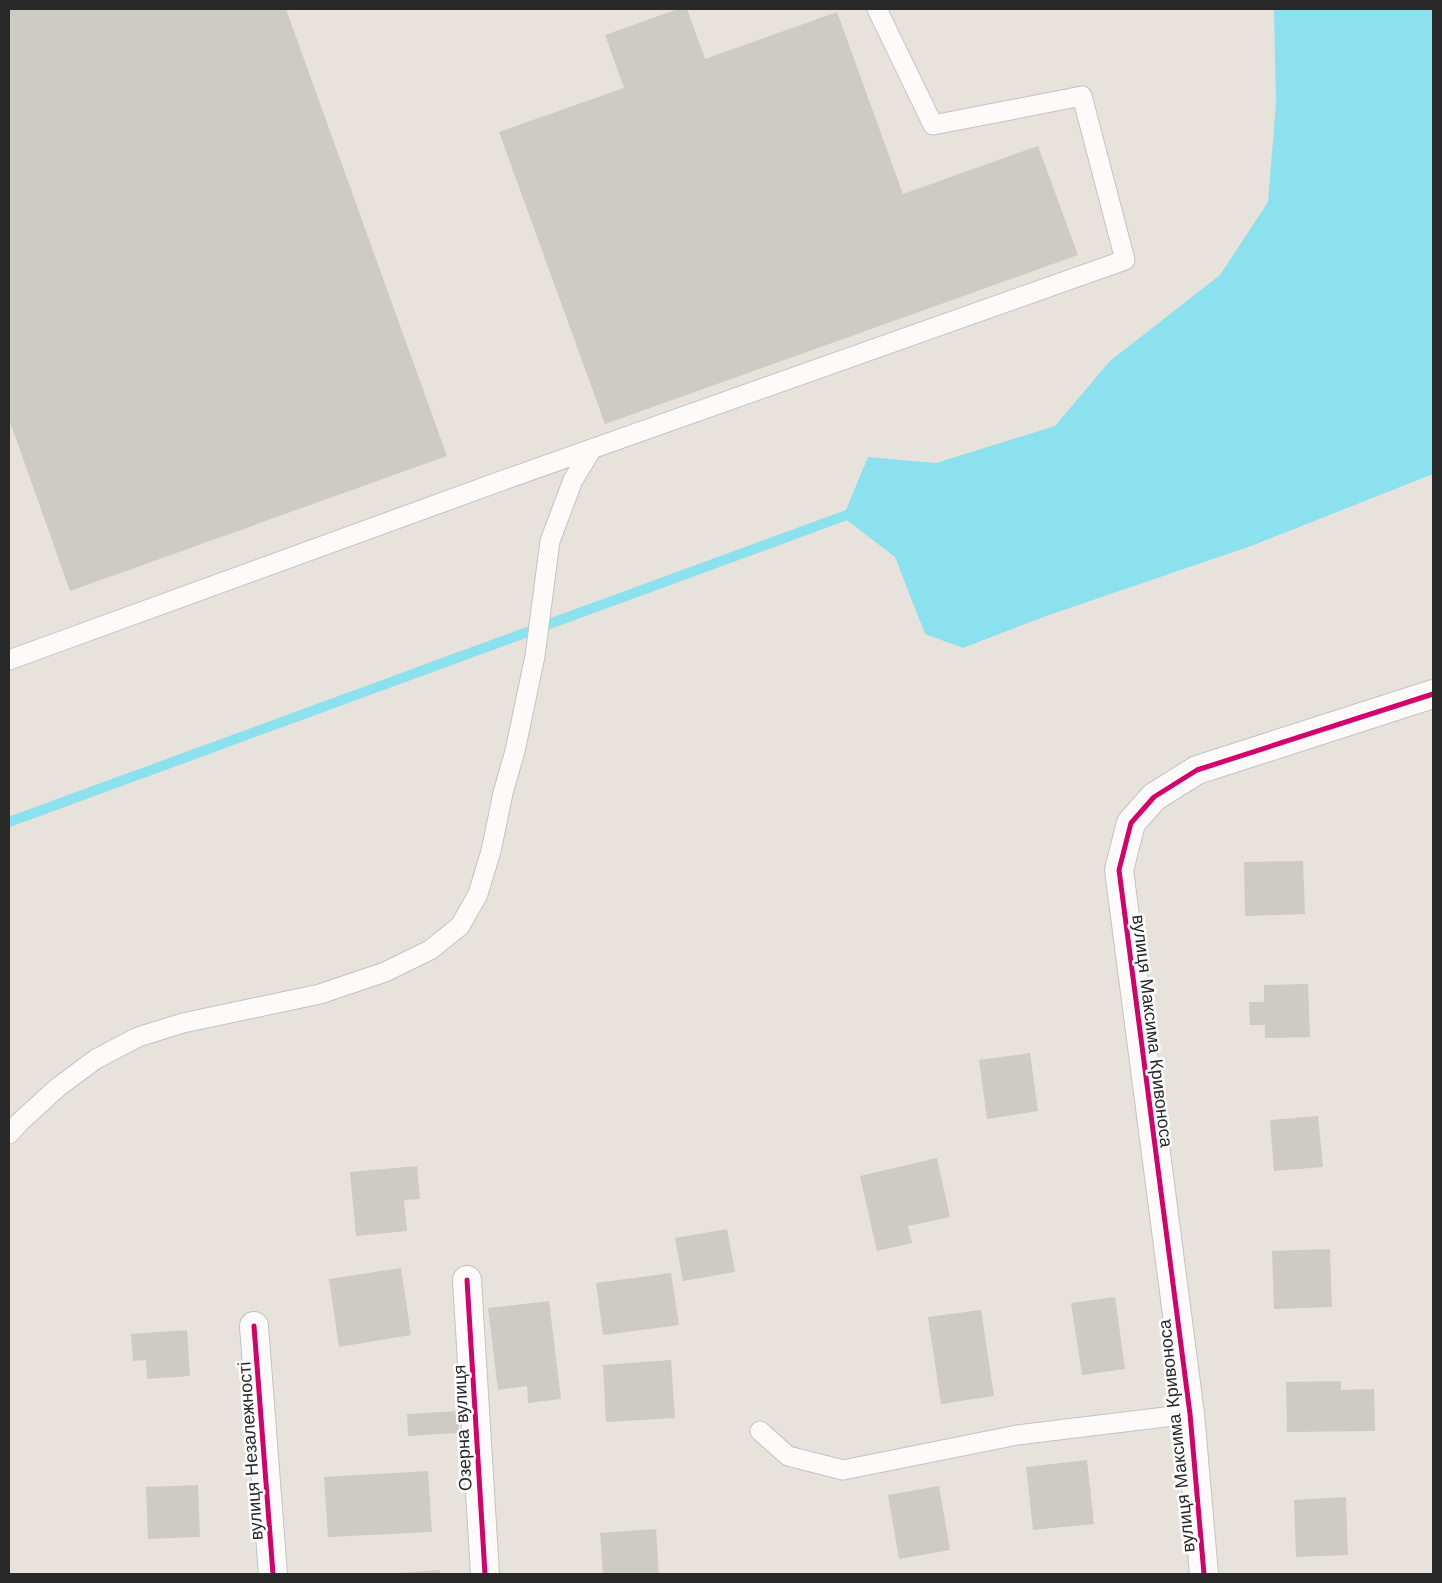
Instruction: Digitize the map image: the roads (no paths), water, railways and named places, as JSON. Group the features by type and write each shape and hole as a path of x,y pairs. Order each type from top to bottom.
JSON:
{"street":[{"name":"вулиця Максима Кривоноса","path":"1204,1574 1190,1414 1118,870 1131,823 1154,797 1197,770 1433,694"},
{"name":"Озерна вулиця","path":"467,1280 485,1574"},
{"name":"вулиця Незалежності","path":"254,1326 273,1574"}],"lane":[{"path":"9,660 592,449 1126,260 1082,96 933,125 877,9"},
{"path":"9,1134 57,1088 96,1059 138,1037 183,1023 320,994 385,972 430,950 460,926 478,894 492,851 503,793 515,751 535,656 550,541 573,480 592,449"},
{"path":"760,1431 788,1456 843,1470 1017,1435 1190,1414"}],"water":[{"path":"1274,9 1433,9 1433,474 1251,546 1046,616 963,648 925,634 895,557 843,517 868,457 936,463 1055,426 1110,361 1220,275 1268,202 1276,103"}],"waterway":[{"path":"9,822 855,512"}]}
